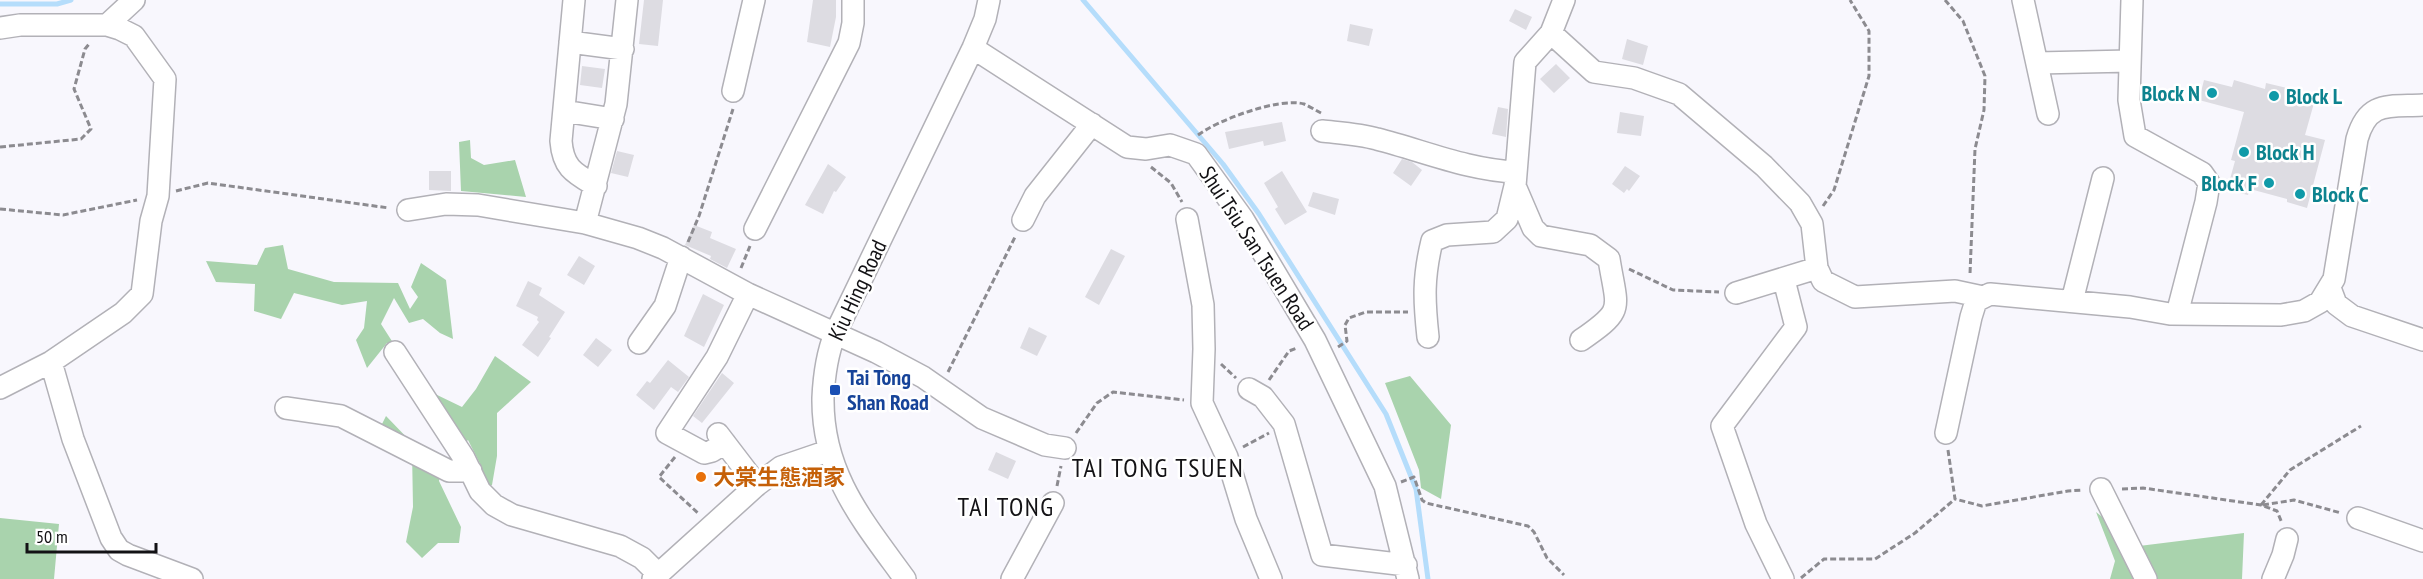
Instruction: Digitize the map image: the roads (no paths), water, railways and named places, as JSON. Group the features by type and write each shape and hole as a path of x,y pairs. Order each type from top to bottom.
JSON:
{"street":[{"path":"107,25 134,0"},
{"path":"574,0 561,141 562,156 570,169 596,186"},
{"path":"585,223 613,119 627,0"},
{"path":"733,91 754,0"},
{"path":"755,229 849,43 853,23 853,0"},
{"name":"Kiu Hing Road","path":"905,579 854,506 840,481 828,451 824,431 826,363 835,334 973,48 985,19 989,0"},
{"path":"1428,337 1425,269 1432,241 1447,235 1493,232 1507,219 1515,179 1526,62 1551,33 1564,0"},
{"path":"2023,0 2048,114"},
{"path":"2132,0 2129,100 2134,136 2202,173 2209,183 2177,314"},
{"path":"0,28 20,25 107,25 134,36 165,79 158,196 151,221 142,294 123,313 51,362 0,388"},
{"path":"1551,33 1594,72 1634,78 1679,94 1764,166 1800,202 1812,224 1817,268 1823,281 1855,297 1955,291 1976,295 1998,294 2072,301 2177,314 2281,315 2304,311 2320,302 2334,279 2362,123 2369,113 2381,108 2423,105"},
{"path":"570,42 623,49"},
{"path":"973,48 1092,124 1035,196 1023,220"},
{"path":"2037,63 2130,62"},
{"path":"564,111 613,119"},
{"name":"Shui Tsiu San Tsuen Road","path":"1092,124 1127,147 1146,149 1170,145 1196,154 1243,219 1315,340 1385,486 1407,572"},
{"path":"1327,132 1376,138 1496,171 1515,179 1533,228 1541,236 1590,244 1609,259 1616,305 1608,322 1581,340"},
{"path":"2072,301 2103,178"},
{"path":"408,210 463,204 585,223 638,238 681,257 741,290 904,367 923,377 982,418 1045,445 1065,448"},
{"path":"1187,219 1203,305 1202,403 1227,457 1246,519 1271,579"},
{"path":"639,343 665,306 681,257"},
{"path":"1736,293 1817,268"},
{"path":"1783,579 1756,524 1722,426 1796,327 1784,280"},
{"path":"2330,288 2336,304 2352,316 2423,340"},
{"path":"741,290 717,357 676,438 704,453 712,451 722,438 757,485"},
{"path":"1946,433 1976,295"},
{"path":"395,352 471,471 480,491 494,506 512,515 620,546 642,558 655,577 711,525 781,466 797,459 828,451"},
{"path":"51,362 73,440 111,538 119,550 128,555 192,579"},
{"path":"1256,393 1284,424 1322,555 1407,572"},
{"path":"286,408 341,416 449,471 471,471"},
{"path":"2101,489 2146,579"},
{"path":"1012,579 1053,502"},
{"path":"2358,518 2423,541"},
{"path":"2273,579 2283,555 2286,539"}],"waterway":[{"path":"0,4 57,4 71,0"},
{"path":"1083,0 1223,164 1259,214 1386,414 1416,489 1428,579"}],"place":[{"name":"Block N","path":"2212,93"},
{"name":"Block L","path":"2274,96"},
{"name":"Block H","path":"2244,152"},
{"name":"Block F","path":"2269,183"},
{"name":"Block C","path":"2300,194"},
{"name":"Tai Tong Shan Road","path":"835,390"},
{"name":"大棠生態酒家","path":"701,477"}],"district":[{"name":"TAI TONG TSUEN","path":"1158,468"},
{"name":"TAI TONG","path":"1006,507"}]}
